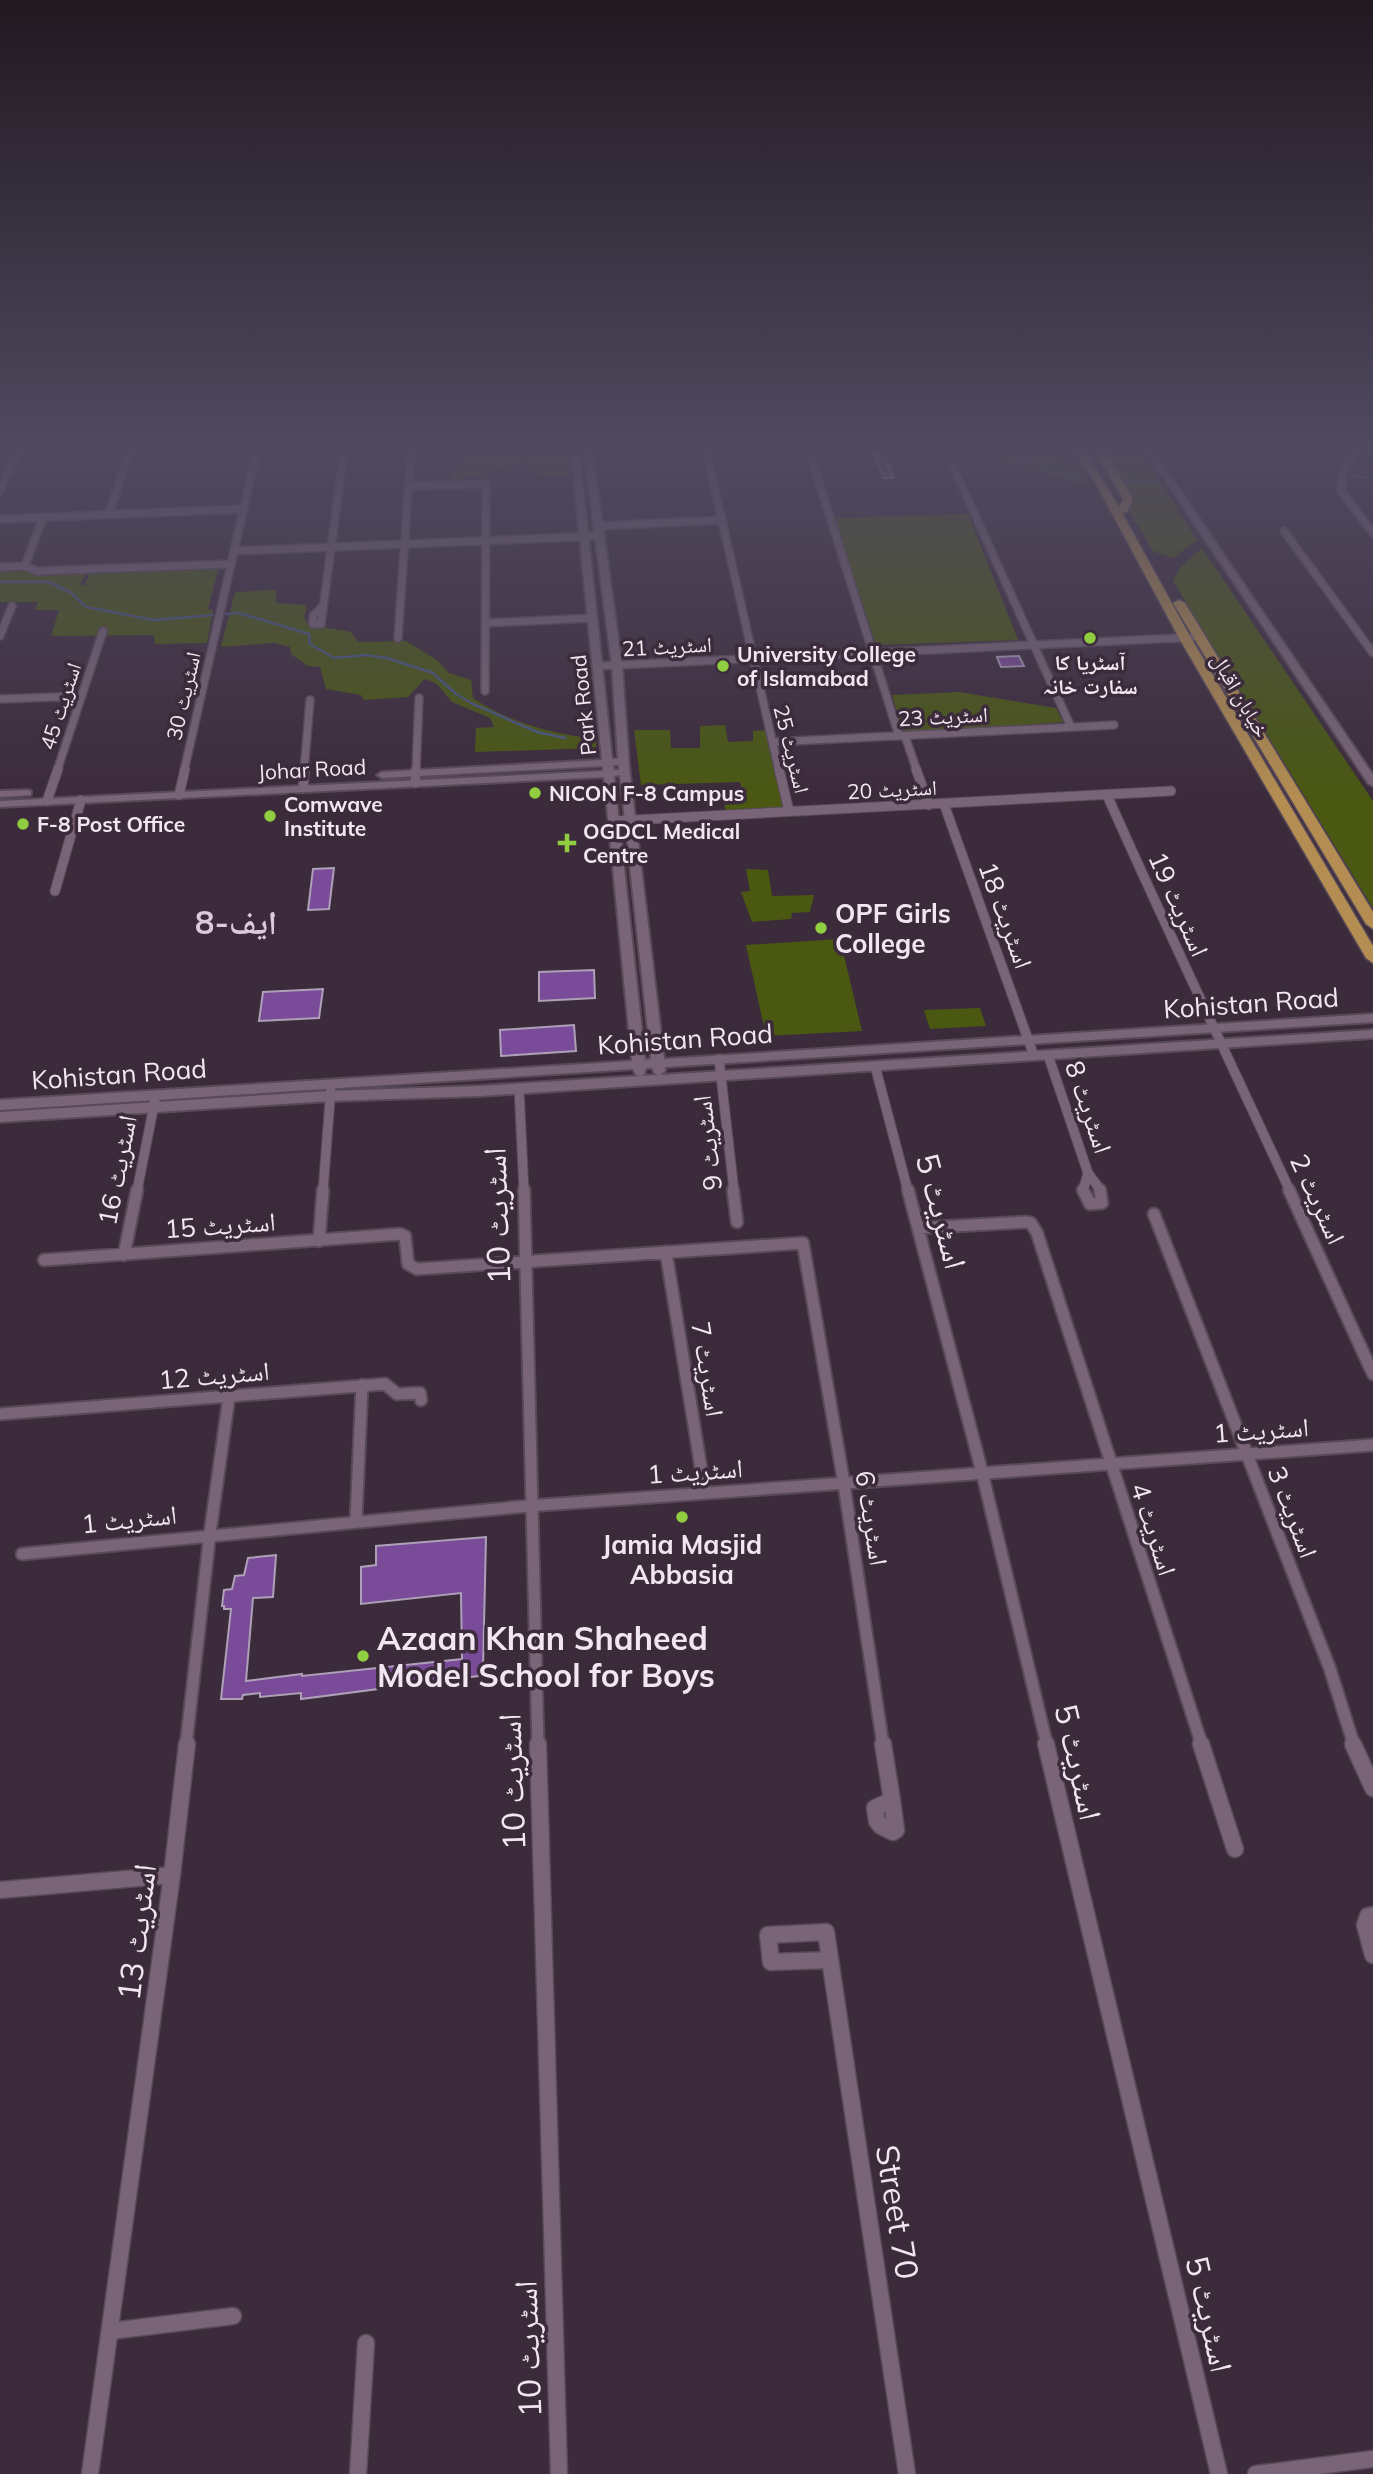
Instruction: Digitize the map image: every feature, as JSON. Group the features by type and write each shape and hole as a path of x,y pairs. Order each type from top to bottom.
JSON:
{"main road":[{"name":"خیابان اقبال","path":"1148,565 1185,638 1373,958"},
{"name":"خیابان اقبال","path":"1154,565 1373,924"},
{"path":"1358,898 1373,908"}],"street":[{"path":"0,567 24,566 37,571 191,565"},
{"name":"اسٹریٹ 30","path":"180,790 231,565"},
{"path":"323,606 328,565"},
{"path":"398,638 403,565"},
{"path":"485,691 486,565"},
{"name":"Park Road","path":"588,565 640,1081"},
{"name":"Park Road","path":"603,565 617,666 625,767 660,1079"},
{"name":"اسٹریٹ 25","path":"732,565 789,811"},
{"path":"845,565 872,654 929,805"},
{"path":"998,565 1071,727"},
{"path":"1227,565 1373,783"},
{"path":"1309,565 1373,653"},
{"path":"0,635 12,606"},
{"path":"486,623 593,618"},
{"name":"اسٹریٹ 45","path":"48,797 103,631"},
{"path":"1360,635 1373,634"},
{"name":"اسٹریٹ 21","path":"598,666 1199,637"},
{"path":"0,699 82,696"},
{"path":"415,778 419,698"},
{"path":"304,784 310,700"},
{"name":"اسٹریٹ 23","path":"773,742 1114,725"},
{"name":"Johar Road","path":"0,804 48,797 625,767"},
{"name":"Johar Road","path":"0,794 80,800 180,790"},
{"name":"اسٹریٹ 20","path":"614,821 1171,791"},
{"name":"اسٹریٹ 19","path":"1107,795 1175,950 1222,1044"},
{"path":"55,891 80,800"},
{"name":"اسٹریٹ 18","path":"944,804 1028,1040 1041,1056"},
{"name":"Kohistan Road","path":"0,1105 154,1101 331,1090 480,1074 1373,1018"},
{"name":"Kohistan Road","path":"331,1090 480,1091 1373,1034"},
{"name":"اسٹریٹ 2","path":"1222,1044 1373,1374"},
{"name":"اسٹریٹ 8","path":"1041,1056 1088,1173"},
{"name":"اسٹریٹ 9","path":"719,1059 737,1222"},
{"name":"اسٹریٹ 5","path":"875,1066 982,1472 1219,2474"},
{"path":"519,1072 519,1088"},
{"path":"480,1074 480,1091"},
{"name":"اسٹریٹ 10","path":"519,1088 527,1262 559,2474"},
{"path":"318,1241 331,1090"},
{"name":"Kohistan Road","path":"0,1117 154,1101"},
{"name":"اسٹریٹ 16","path":"124,1255 154,1101"},
{"name":"اسٹریٹ 3","path":"1154,1214 1330,1669 1358,1759 1373,1788"},
{"name":"اسٹریٹ 4","path":"918,1228 1031,1223 1037,1233 1108,1462 1235,1849"},
{"name":"اسٹریٹ 15","path":"44,1259 400,1234 405,1236 408,1264 417,1269 527,1262"},
{"name":"اسٹریٹ 6","path":"666,1252 803,1243 844,1484 892,1800"},
{"path":"527,1262 666,1252"},
{"name":"اسٹریٹ 7","path":"666,1252 705,1493"},
{"name":"اسٹریٹ 12","path":"0,1414 385,1384 397,1394 421,1393 421,1400"},
{"path":"356,1520 362,1385"},
{"name":"اسٹریٹ 13","path":"90,2474 172,1875 210,1533 229,1397"},
{"name":"اسٹریٹ 1","path":"22,1554 210,1533 533,1505 1373,1445"},
{"path":"0,1890 172,1875"},
{"path":"1373,1914 1368,1916 1365,1925 1373,1955"},
{"name":"Street 70","path":"830,1960 907,2474"},
{"path":"111,2332 233,2316"},
{"path":"358,2474 366,2343"},
{"path":"1256,2474 1373,2459"}],"green space":[{"path":"850,565 988,565 1018,640 876,645"},
{"path":"1214,565 1373,801 1373,908 1173,581 1181,567"},
{"path":"219,566 208,609 213,610 207,643 155,644 154,635 51,636 59,610 35,610 38,602 0,602 0,569 88,571 80,584 91,588 85,584 91,572"},
{"path":"276,590 276,603 307,605 304,618 309,625 351,632 358,642 406,641 437,660 449,673 471,680 473,698 487,707 532,726 596,739 596,748 475,752 476,728 494,727 490,718 452,702 437,684 425,679 408,697 364,700 361,695 326,689 320,667 308,666 291,654 290,647 274,643 221,647 235,592"},
{"path":"959,692 1056,708 1063,722 904,734 892,695"},
{"path":"725,725 728,742 753,741 753,731 767,730 783,809 726,811 724,805 744,799 740,782 641,785 634,730 670,730 671,748 700,748 700,726"},
{"path":"746,869 768,870 772,896 814,895 810,912 792,913 791,919 752,922 741,892 750,891"},
{"path":"840,939 862,1031 766,1036 746,945"},
{"path":"980,1008 986,1026 930,1029 924,1010"}],"building":[{"path":"1019,656 1024,666 1001,667 997,657"},
{"path":"334,868 329,909 308,910 313,869"},
{"path":"594,970 595,998 539,1001 539,972"},
{"path":"323,989 319,1018 259,1021 263,992"},
{"path":"574,1025 576,1051 501,1056 500,1030"},
{"path":"486,1537 483,1669 479,1670 478,1676 301,1699 301,1693 260,1697 260,1693 243,1695 242,1699 221,1699 231,1609 224,1609 222,1606 224,1590 232,1589 235,1576 244,1575 248,1558 276,1555 273,1597 253,1598 246,1681 462,1659 461,1593 361,1604 361,1567 376,1565 376,1546"}],"waterway":[{"path":"0,582 49,582 70,592 86,607 154,620 213,615"},
{"path":"226,614 239,613 309,634 310,644 334,658 366,655 387,658 433,673 456,694 473,704 537,732 565,738"}],"place":[{"name":"آسٹریا کا سفارت خانہ","path":"1090,638"},
{"name":"University College of Islamabad","path":"723,666"},
{"name":"NICON F-8 Campus","path":"535,793"},
{"name":"Comwave Institute","path":"270,816"},
{"name":"F-8 Post Office","path":"23,824"},
{"name":"OGDCL Medical Centre","path":"567,843"},
{"name":"OPF Girls College","path":"821,928"},
{"name":"Jamia Masjid Abbasia","path":"682,1517"},
{"name":"Azaan Khan Shaheed Model School for Boys","path":"363,1656"}],"district":[{"name":"ایف-8","path":"236,921"}]}
